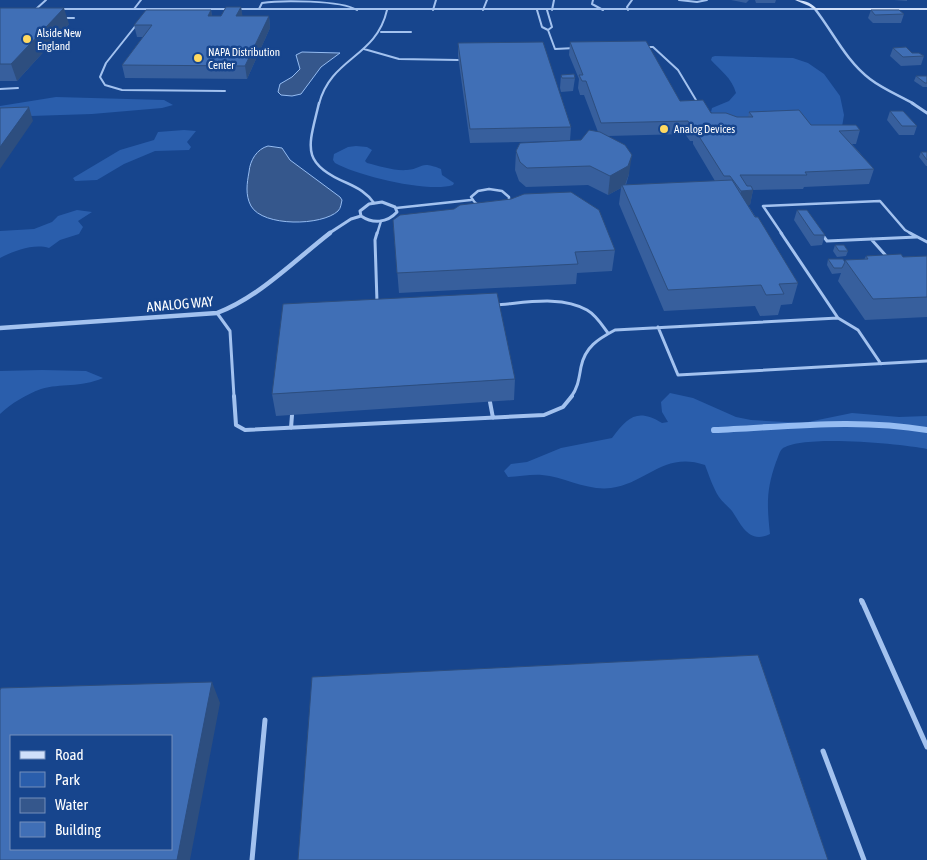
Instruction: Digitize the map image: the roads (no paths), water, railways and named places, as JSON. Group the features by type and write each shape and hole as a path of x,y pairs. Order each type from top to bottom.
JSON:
{"main road":[{"path":"797,0 815,9 927,9"}],"street":[{"path":"27,9 134,9 151,11 259,9 815,9 841,48 857,67 876,83 927,113"},
{"path":"361,216 368,220 381,221 394,217 397,212 396,208 389,203 374,203"},
{"name":"ANALOG WAY","path":"0,328 217,313 238,304 333,230 351,219 361,216 362,208 374,203"}],"lane":[{"path":"36,9 46,0"},
{"path":"134,9 141,0"},
{"path":"433,10 436,0"},
{"path":"483,10 487,0"},
{"path":"548,30 552,27 550,10 554,0"},
{"path":"594,0 592,4 603,10"},
{"path":"628,10 627,6 632,0"},
{"path":"680,0 694,2 707,0"},
{"path":"259,9 262,4 269,1 336,1 354,6 357,10"},
{"path":"694,2 696,10"},
{"path":"374,203 368,194 334,178 321,169 313,159 310,148 322,93 327,83 381,32 386,22 387,10"},
{"path":"538,10 542,27 548,30 555,49 580,48"},
{"path":"56,18 74,18"},
{"path":"140,21 105,65 100,77 102,84 122,90 225,91"},
{"path":"381,32 411,32"},
{"path":"638,47 653,47 678,70 696,100"},
{"path":"364,49 379,56 398,60 458,60"},
{"path":"0,88 18,88"},
{"path":"489,189 505,192 510,199 502,206 490,208 476,205 471,200 474,193 489,189"},
{"path":"396,208 471,200"},
{"path":"882,364 858,330 838,318 762,206 880,201 905,230 927,242"},
{"path":"801,204 806,212"},
{"path":"377,305 375,240 381,226 381,221"},
{"path":"816,226 827,241 917,237"},
{"path":"872,239 886,257 892,260"},
{"path":"493,305 545,302 575,304 593,314 608,333"},
{"path":"217,313 230,331 236,425 245,430 544,415 563,406 574,394 585,351 593,342 608,333 622,329 838,318"},
{"path":"658,327 678,375 927,361"},
{"path":"490,402 492,418"},
{"path":"291,428 292,415"},
{"path":"861,600 927,747"},
{"path":"252,860 265,720"},
{"path":"823,751 864,860"}],"water":[{"path":"302,52 340,53 321,67 301,94 292,96 281,95 278,92 280,84 292,77 300,69 296,55"},
{"path":"264,147 282,148 290,160 340,197 342,200 338,211 319,220 307,222 280,221 267,218 258,213 251,206 248,198 248,176 255,156"}],"waterway":[{"path":"714,430 848,424 901,426 927,430"}],"place":[{"name":"Alside New England","path":"27,39"},
{"name":"NAPA Distribution Center","path":"198,58"},
{"name":"Analog Devices","path":"664,129"}]}
